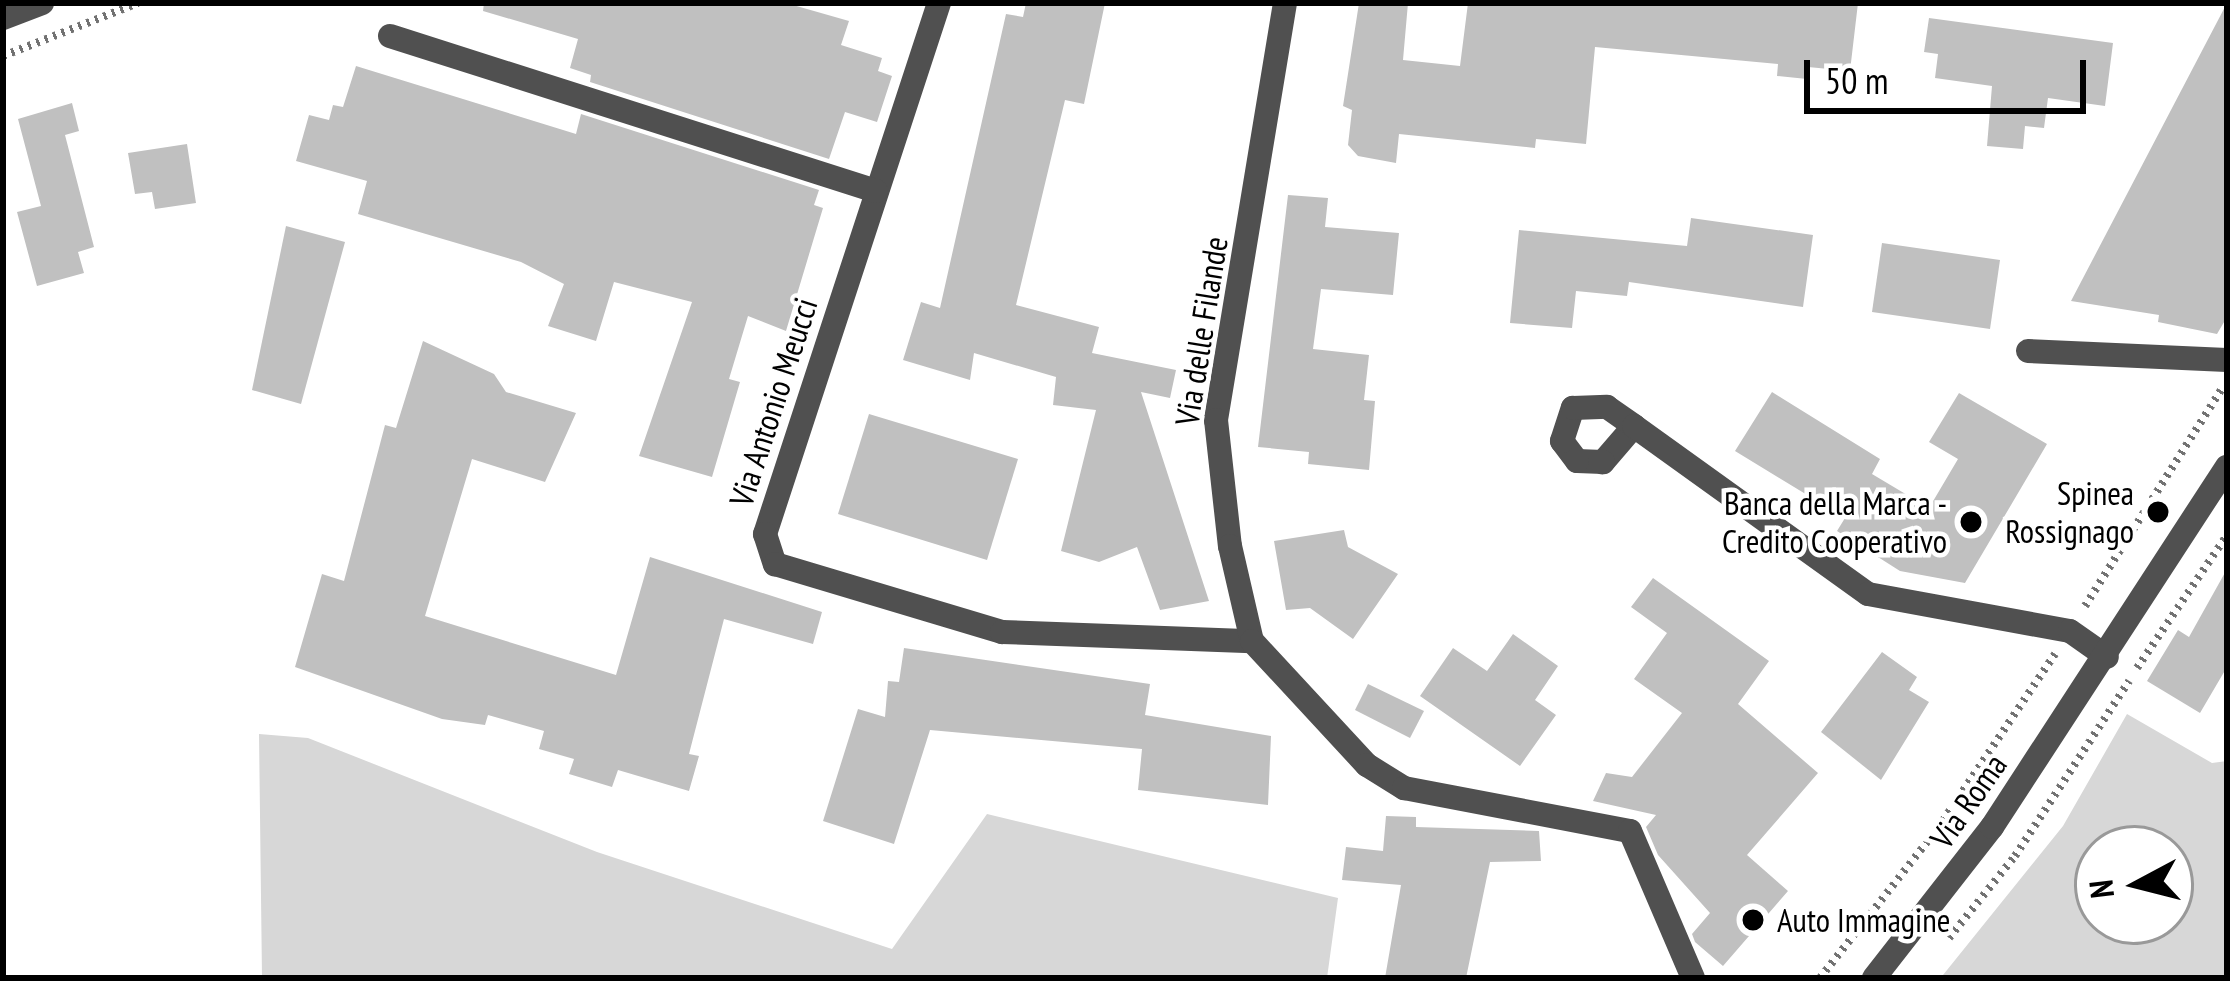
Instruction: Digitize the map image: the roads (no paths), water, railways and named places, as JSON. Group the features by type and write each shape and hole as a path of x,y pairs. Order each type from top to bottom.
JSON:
{"street":[{"path":"3,18 42,3"},
{"name":"Via Antonio Meucci","path":"939,3 765,534 776,564 1002,632 1252,641"},
{"name":"Via delle Filande","path":"1285,3 1216,421 1230,546 1252,641 1367,765 1404,788 1630,831 1693,978"},
{"path":"390,36 876,191"},
{"path":"2028,351 2227,360"},
{"path":"1634,426 1868,594 2070,631 2107,657"},
{"name":"Via Roma","path":"1880,977 1992,827 2227,467"}],"place":[{"name":"Spinea Rossignago","path":"2158,512"},
{"name":"Banca della Marca - Credito Cooperativo","path":"1971,522"},
{"name":"Auto Immagine","path":"1753,920"}]}
